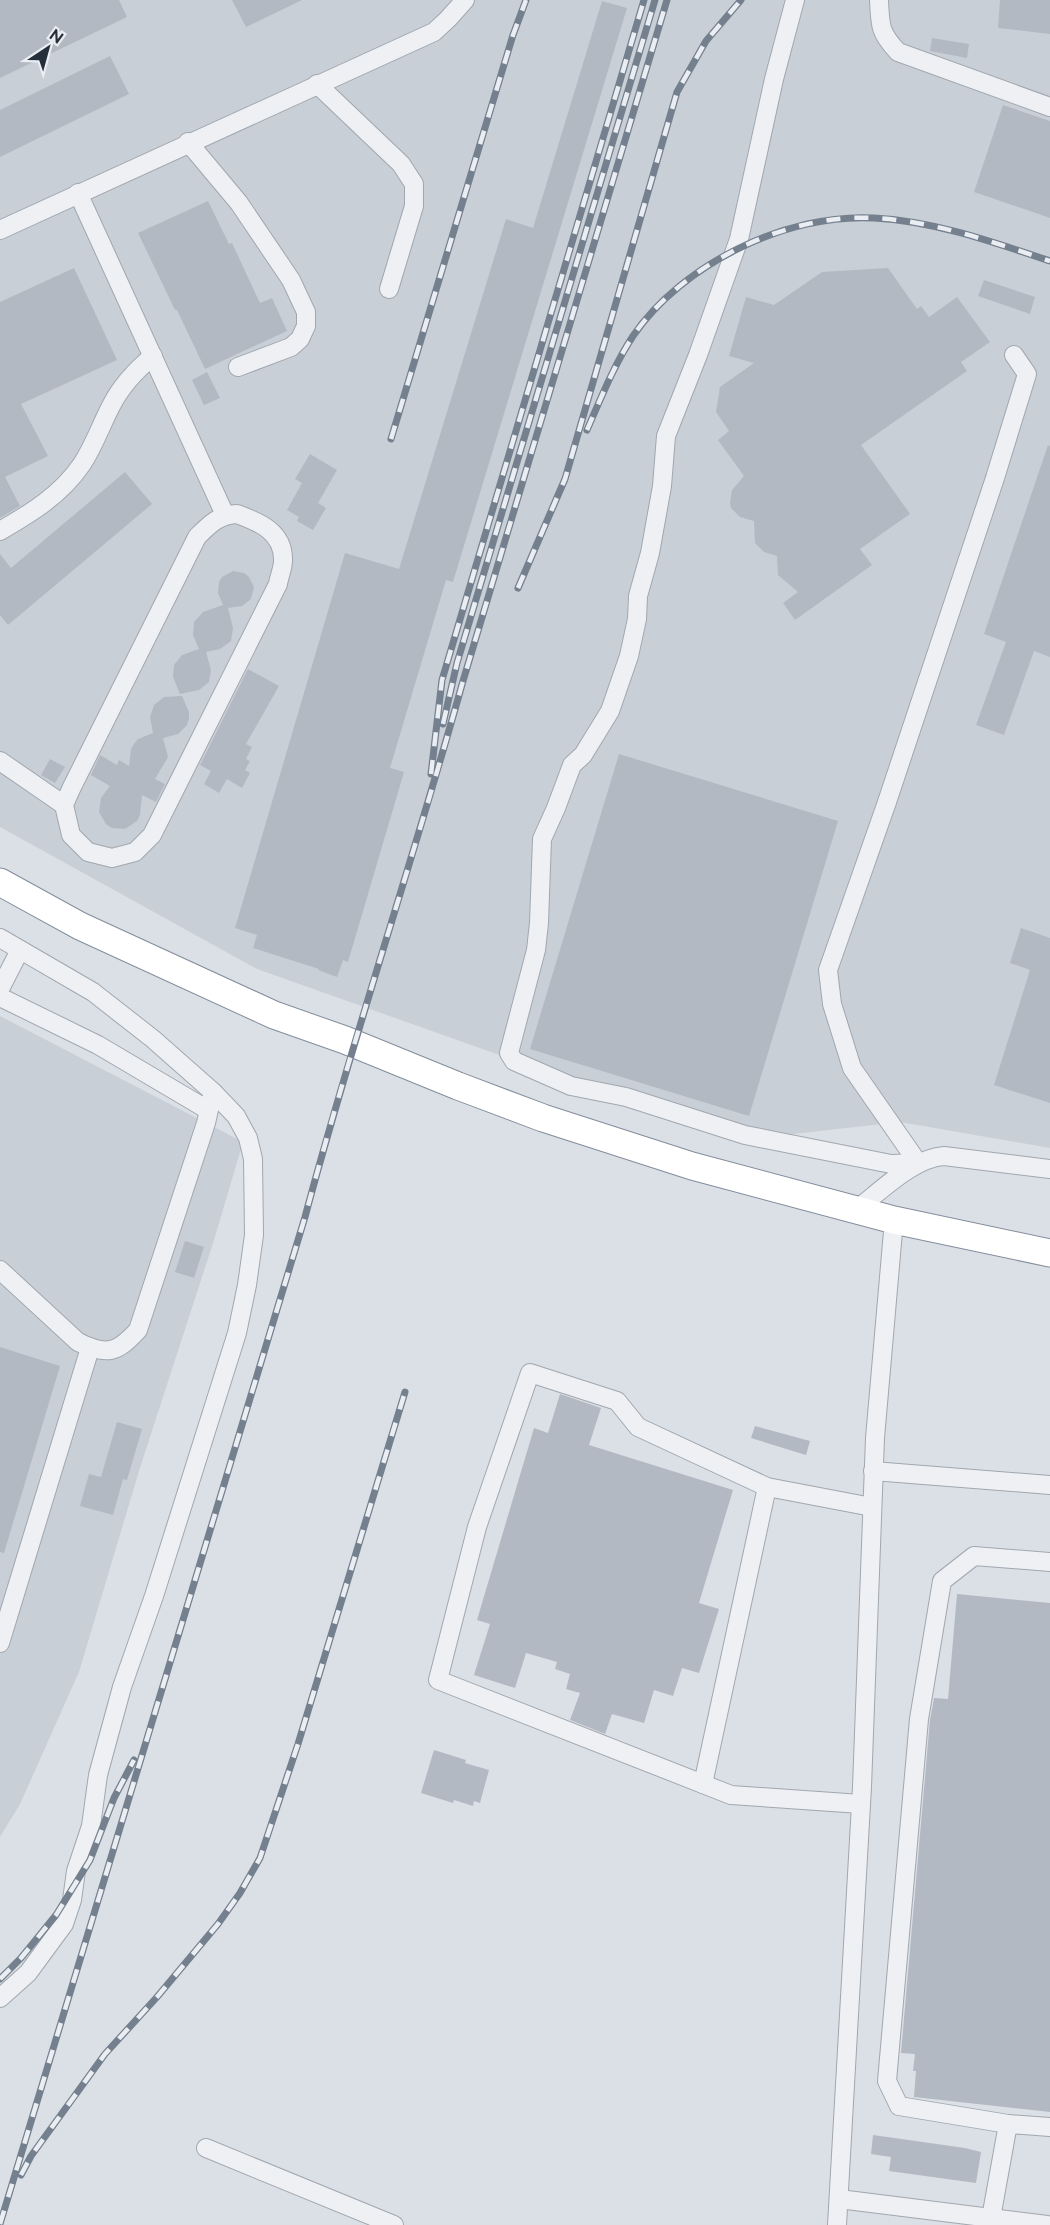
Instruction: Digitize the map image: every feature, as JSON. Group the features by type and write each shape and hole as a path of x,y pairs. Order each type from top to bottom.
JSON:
{"highway":[{"path":"0,882 80,926 274,1015 345,1040 543,1118 692,1166 894,1220 1050,1252"}],"street":[{"path":"0,230 188,142 434,32 465,0"},
{"path":"795,0 774,79 740,239 666,436 662,486 650,553 638,596 637,619 629,656 610,711 583,755 572,765 542,839 540,923 536,950 509,1053 514,1061 572,1086 626,1097 746,1135 891,1164 918,1163"},
{"path":"879,0 880,26 886,39 898,52 1050,107"},
{"path":"317,84 401,164 414,184 414,206 389,289"},
{"path":"188,142 239,203 291,280 306,312 306,326 300,339 291,347 238,367"},
{"path":"78,193 225,514"},
{"path":"918,1163 852,1068 832,1004 828,970 886,802 1027,374 1014,355"},
{"path":"0,531 37,509 65,486 82,463 112,404 127,381 153,356"},
{"path":"225,514 237,514 260,523 277,537 284,560 278,584 152,835 135,852 112,858 88,852 71,835 64,805 197,537 213,521 225,514"},
{"path":"0,761 64,805"},
{"path":"0,938 93,992 153,1039 213,1092 236,1116 248,1138 253,1159 254,1235 237,1333 158,1585 119,1698 98,1775 91,1826 76,1871 72,1900 64,1924 28,1973 0,1998"},
{"path":"0,989 20,950"},
{"path":"0,997 98,1045 208,1110"},
{"path":"0,1270 78,1342 90,1348 108,1351 124,1346 138,1330 206,1123 213,1092"},
{"path":"857,1209 918,1163 933,1157 944,1156 1050,1169"},
{"path":"837,2225 861,1804 873,1471 894,1220"},
{"path":"0,1643 90,1348"},
{"path":"861,1804 731,1795 438,1680 477,1527 530,1373 617,1401 638,1428 767,1487 872,1508"},
{"path":"873,1471 1050,1485"},
{"path":"703,1784 767,1487"},
{"path":"1050,1562 974,1556 942,1581 920,1719 886,2081 898,2106 1008,2124 1050,2127"},
{"path":"991,2218 1008,2124"},
{"path":"206,2148 394,2225"},
{"path":"839,2199 1047,2225"}],"shaded area":[{"path":"0,0 1050,0 1050,1148 900,1122 739,1140 257,969 0,827"},
{"path":"0,1016 243,1142 214,1240 139,1471 79,1672 20,1804 0,1837"}],"building":[{"path":"0,0 119,0 127,17 0,78"},
{"path":"232,0 302,0 246,27"},
{"path":"1000,0 1050,0 1050,34 998,28"},
{"path":"602,1 627,8 453,582 446,580 390,768 404,772 348,962 343,960 337,977 253,948 257,935 235,928 345,553 399,569 506,219 533,228"},
{"path":"932,38 969,44 967,58 930,51"},
{"path":"110,56 129,94 0,157 0,110"},
{"path":"1003,105 1050,121 1050,218 974,192"},
{"path":"208,201 229,244 232,243 260,303 272,298 287,331 205,369 138,233"},
{"path":"74,268 117,360 21,404 48,456 5,477 20,506 0,518 0,302"},
{"path":"888,268 917,309 921,306 929,317 957,297 990,342 961,362 967,371 861,445 910,514 860,549 872,565 795,620 783,603 798,592 778,575 777,556 764,552 755,543 754,521 740,517 731,508 732,490 744,476 718,440 729,431 716,412 720,387 754,363 729,356 746,297 774,305 822,272"},
{"path":"984,280 1035,297 1030,314 978,296"},
{"path":"207,372 220,398 204,405 192,380"},
{"path":"1048,445 1050,446 1050,657 1034,651 1004,735 976,725 1006,642 984,634"},
{"path":"310,454 337,470 318,503 326,508 313,530 297,521 299,517 287,510 302,483 295,479"},
{"path":"125,472 152,504 8,625 0,615 0,554 11,568"},
{"path":"233,571 244,573 249,577 254,587 251,599 242,606 228,608 233,628 231,641 220,649 206,652 211,670 209,682 199,690 180,694 173,677 174,665 182,655 199,649 193,635 194,622 203,612 223,605 218,593 219,582 222,577"},
{"path":"248,669 279,686 246,744 252,747 246,759 250,761 245,770 250,773 242,788 227,779 219,793 204,784 211,771 200,765"},
{"path":"182,696 189,712 189,719 187,725 178,734 163,738 168,757 155,779 165,784 156,802 142,795 140,815 137,821 125,829 112,828 106,824 99,812 101,798 110,786 91,775 100,755 117,765 119,760 129,766 131,749 134,744 138,739 153,733 150,717 154,705 164,697"},
{"path":"619,754 838,821 749,1116 530,1049"},
{"path":"50,759 65,767 55,783 41,775"},
{"path":"1021,928 1050,938 1050,1103 994,1085 1030,970 1010,963"},
{"path":"185,1241 204,1247 194,1278 175,1272"},
{"path":"0,1347 60,1366 4,1553 0,1552"},
{"path":"560,1394 601,1408 589,1445 733,1490 699,1603 719,1609 699,1673 682,1668 673,1696 654,1690 644,1723 612,1714 605,1734 570,1720 580,1693 566,1689 570,1674 555,1669 557,1662 526,1653 515,1688 474,1675 490,1624 477,1620 534,1428 548,1433"},
{"path":"117,1422 142,1429 127,1480 123,1479 113,1515 80,1506 89,1474 101,1477"},
{"path":"755,1426 810,1441 806,1455 751,1438"},
{"path":"957,1594 1050,1603 1050,2112 914,2097 915,2054 901,2053 930,1720 934,1698 948,1699"},
{"path":"434,1750 489,1770 480,1803 474,1801 473,1806 454,1800 453,1803 421,1793"},
{"path":"873,2135 981,2152 976,2183 889,2171 891,2157 871,2154"}],"railway":[{"path":"391,439 513,35 526,0"},
{"path":"431,774 442,680 644,0"},
{"path":"443,724 457,663 655,0"},
{"path":"0,2224 305,1217 667,0"},
{"path":"518,588 565,479 677,92 706,41 741,0"},
{"path":"587,430 620,358 633,336 654,310 679,286 708,266 739,248 772,234 807,224 841,219 896,220 941,228 1050,261"},
{"path":"21,2175 31,2156 105,2054 157,1997 218,1924 240,1893 260,1858 298,1744 405,1392"},
{"path":"0,1979 21,1958 56,1915 90,1860 114,1798 134,1760"}]}
